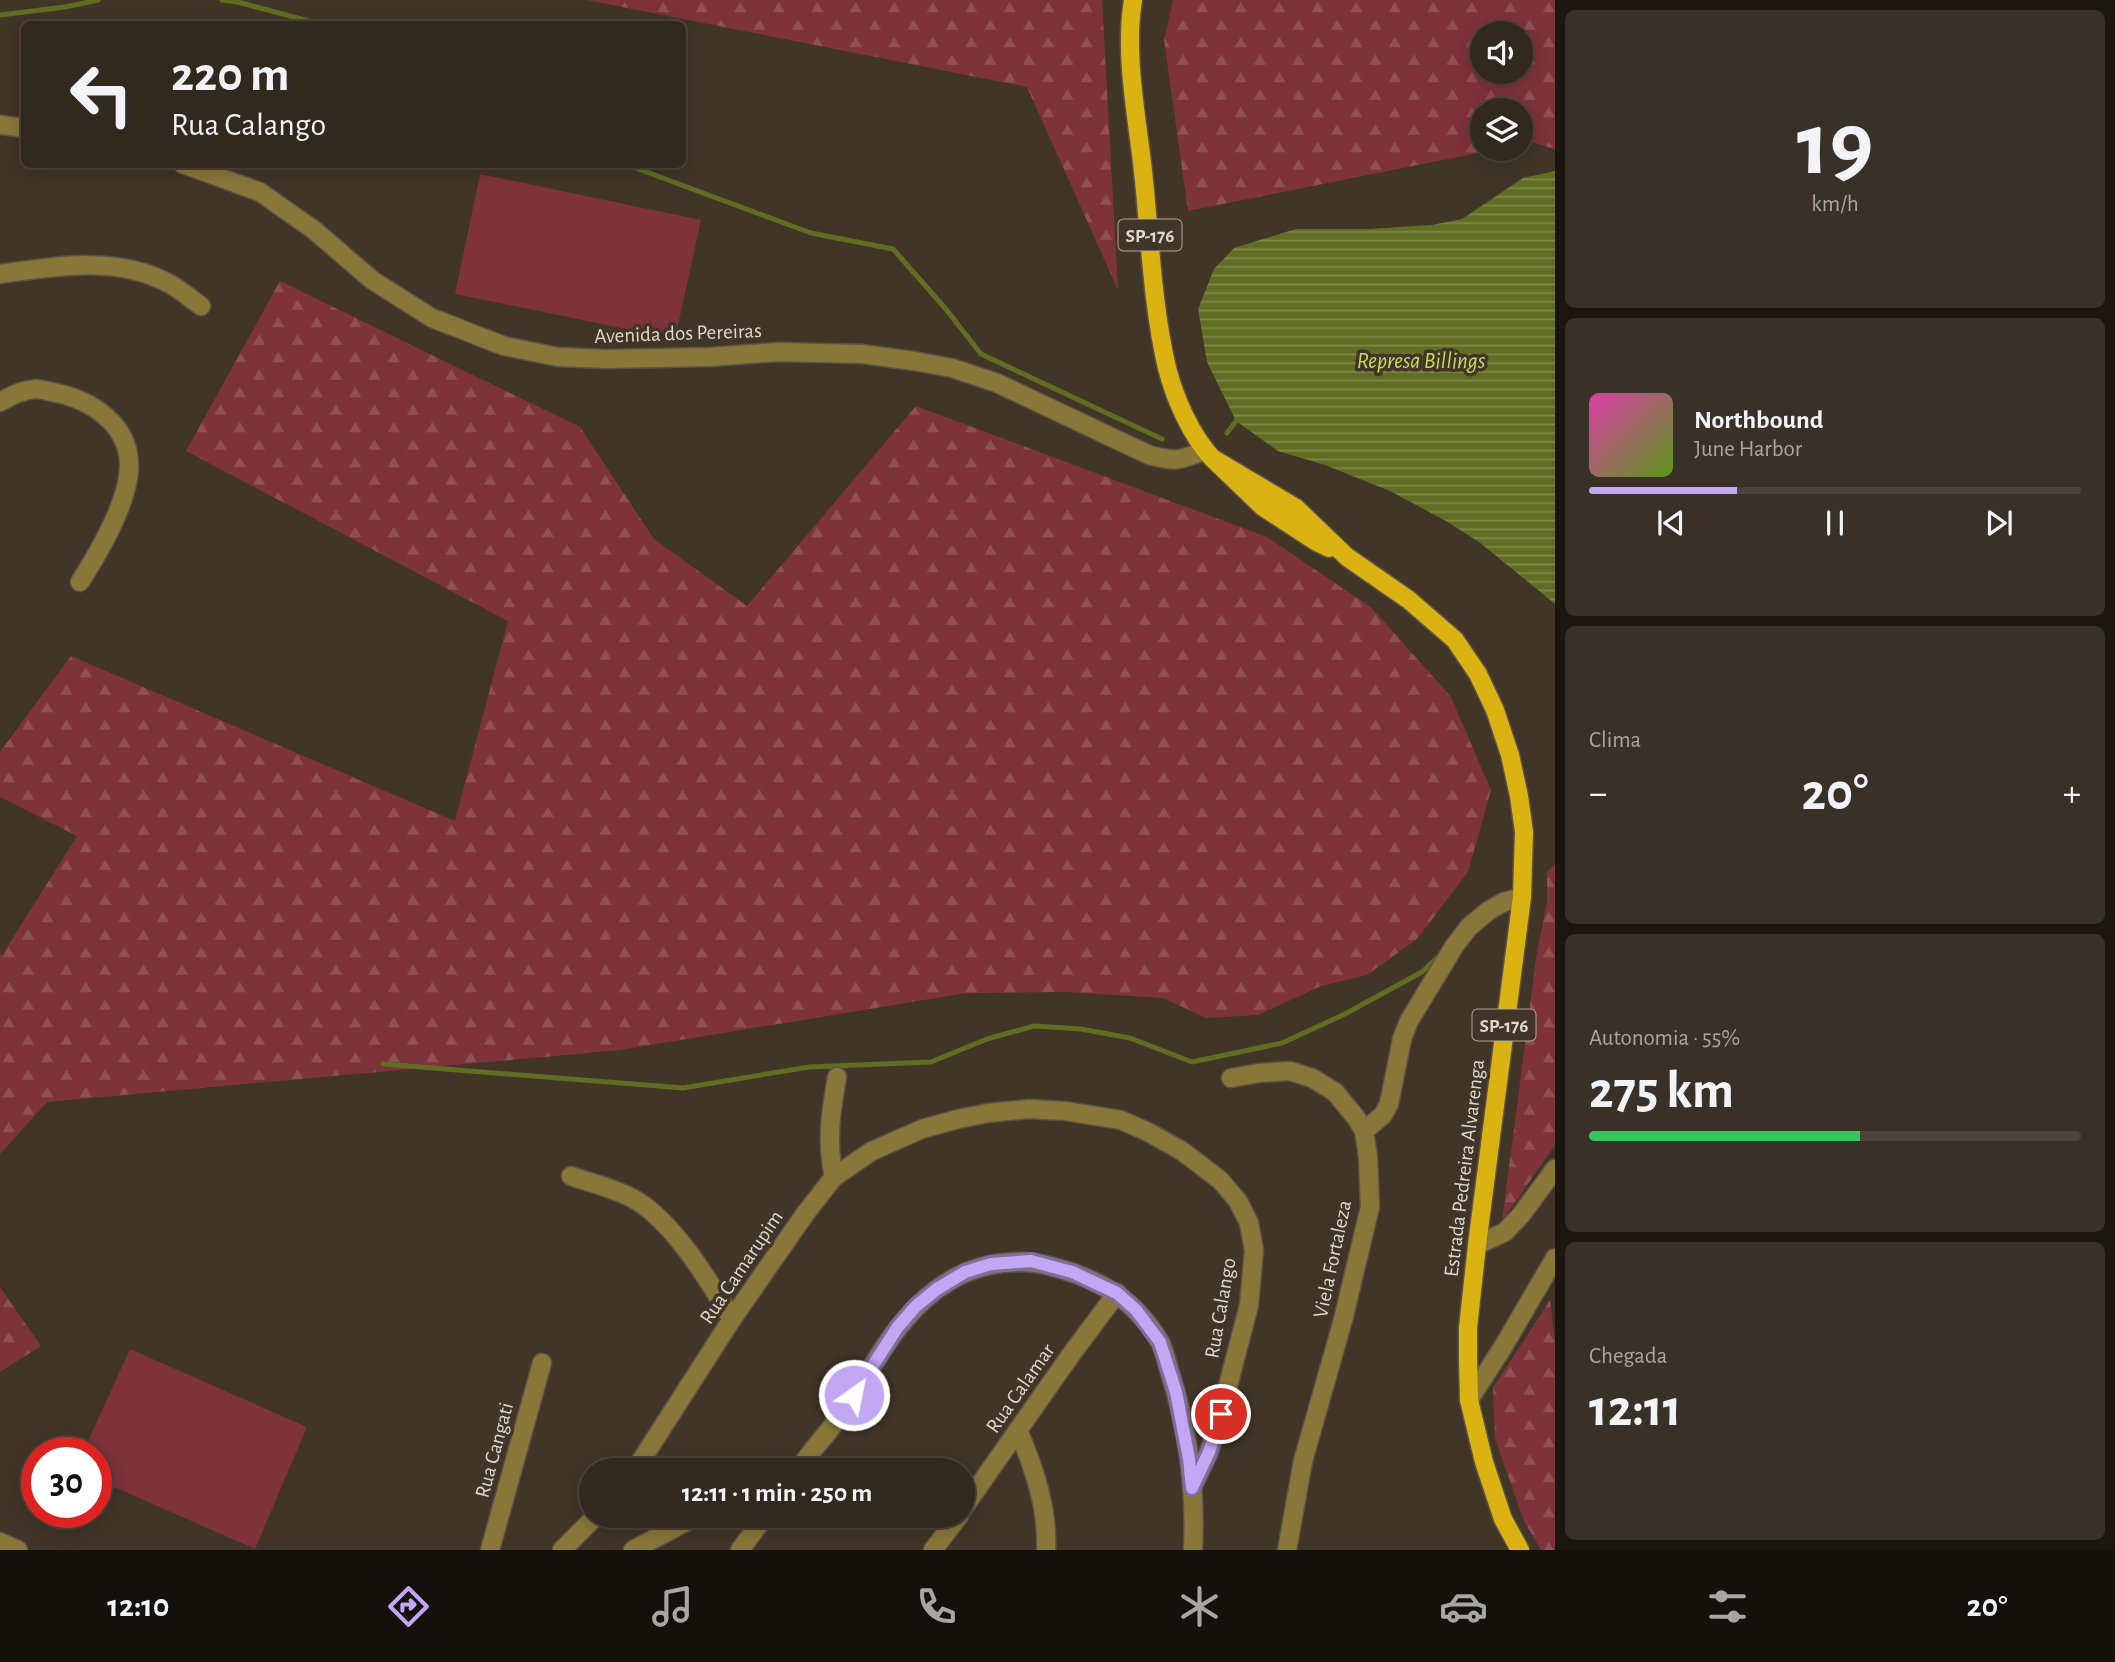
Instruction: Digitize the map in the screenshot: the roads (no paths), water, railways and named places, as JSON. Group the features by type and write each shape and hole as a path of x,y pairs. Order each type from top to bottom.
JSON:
{"main road":[{"name":"Estrada Pedreira Alvarenga","path":"1133,0 1129,50 1161,334 1174,390 1185,415 1209,454 1296,508 1347,557 1409,600 1455,640 1478,674 1495,710 1506,744 1519,796 1524,832 1522,897 1468,1328 1469,1399 1483,1462 1503,1519 1521,1550"}],"street":[{"path":"0,125 21,128"},
{"name":"Avenida dos Pereiras","path":"194,168 260,192 314,230 372,280 422,312 504,346 558,357 606,359 661,359 778,352 862,354 914,360 952,368 997,383 1149,455 1171,461 1209,454"},
{"path":"0,274 94,265 135,270 170,284 201,306"},
{"path":"0,402 36,389 80,399 98,409 111,422 124,442 129,468 127,485 107,539 80,582"},
{"path":"1364,1131 1383,1115 1389,1104 1402,1040 1409,1021 1455,945 1469,927 1488,911 1504,902 1522,897"},
{"name":"Viela Fortaleza","path":"1231,1078 1290,1071 1312,1078 1335,1092 1357,1119 1364,1131 1368,1157 1370,1207 1343,1320 1303,1461 1287,1550"},
{"path":"834,1177 830,1159 829,1127 837,1077"},
{"name":"Rua Calango","path":"834,1177 872,1151 922,1129 958,1118 1029,1109 1065,1111 1121,1120 1182,1151 1220,1180 1238,1201 1249,1223 1254,1250 1249,1305 1225,1400 1209,1452 1192,1488"},
{"path":"1477,1245 1505,1232 1555,1169"},
{"path":"571,1176 634,1199 652,1212 676,1238 732,1319"},
{"name":"Rua Camarupim","path":"643,1458 732,1319 834,1177"},
{"path":"1469,1399 1555,1258"},
{"path":"807,1458 839,1418 897,1328 927,1297 965,1272 991,1264 1031,1261 1072,1272 1117,1293 1136,1310 1160,1342 1176,1392 1189,1459 1195,1515 1193,1550"},
{"name":"Rua Calamar","path":"975,1491 1117,1293"},
{"name":"Rua Cangati","path":"490,1550 542,1363"},
{"path":"1018,1430 1033,1465 1041,1494 1046,1550"},
{"path":"562,1550 584,1528"},
{"path":"633,1550 674,1528"},
{"path":"740,1550 756,1528"},
{"path":"933,1550 950,1528"},
{"path":"0,1542 18,1550"}],"water":[{"name":"Represa Billings","path":"1555,171 1555,604 1479,542 1446,521 1390,491 1325,465 1278,451 1236,421 1207,362 1198,309 1214,269 1234,248 1296,229 1368,229 1432,225 1462,219 1523,178"}],"waterway":[{"path":"0,15 98,0"},
{"path":"222,0 309,21"},
{"path":"636,168 811,233 893,249 981,354 1162,439"},
{"path":"1227,433 1236,421"},
{"path":"383,1064 683,1088 809,1067 931,1062 987,1039 1034,1026 1081,1029 1130,1038 1192,1062 1282,1043 1343,1015 1422,972 1442,953"}]}
